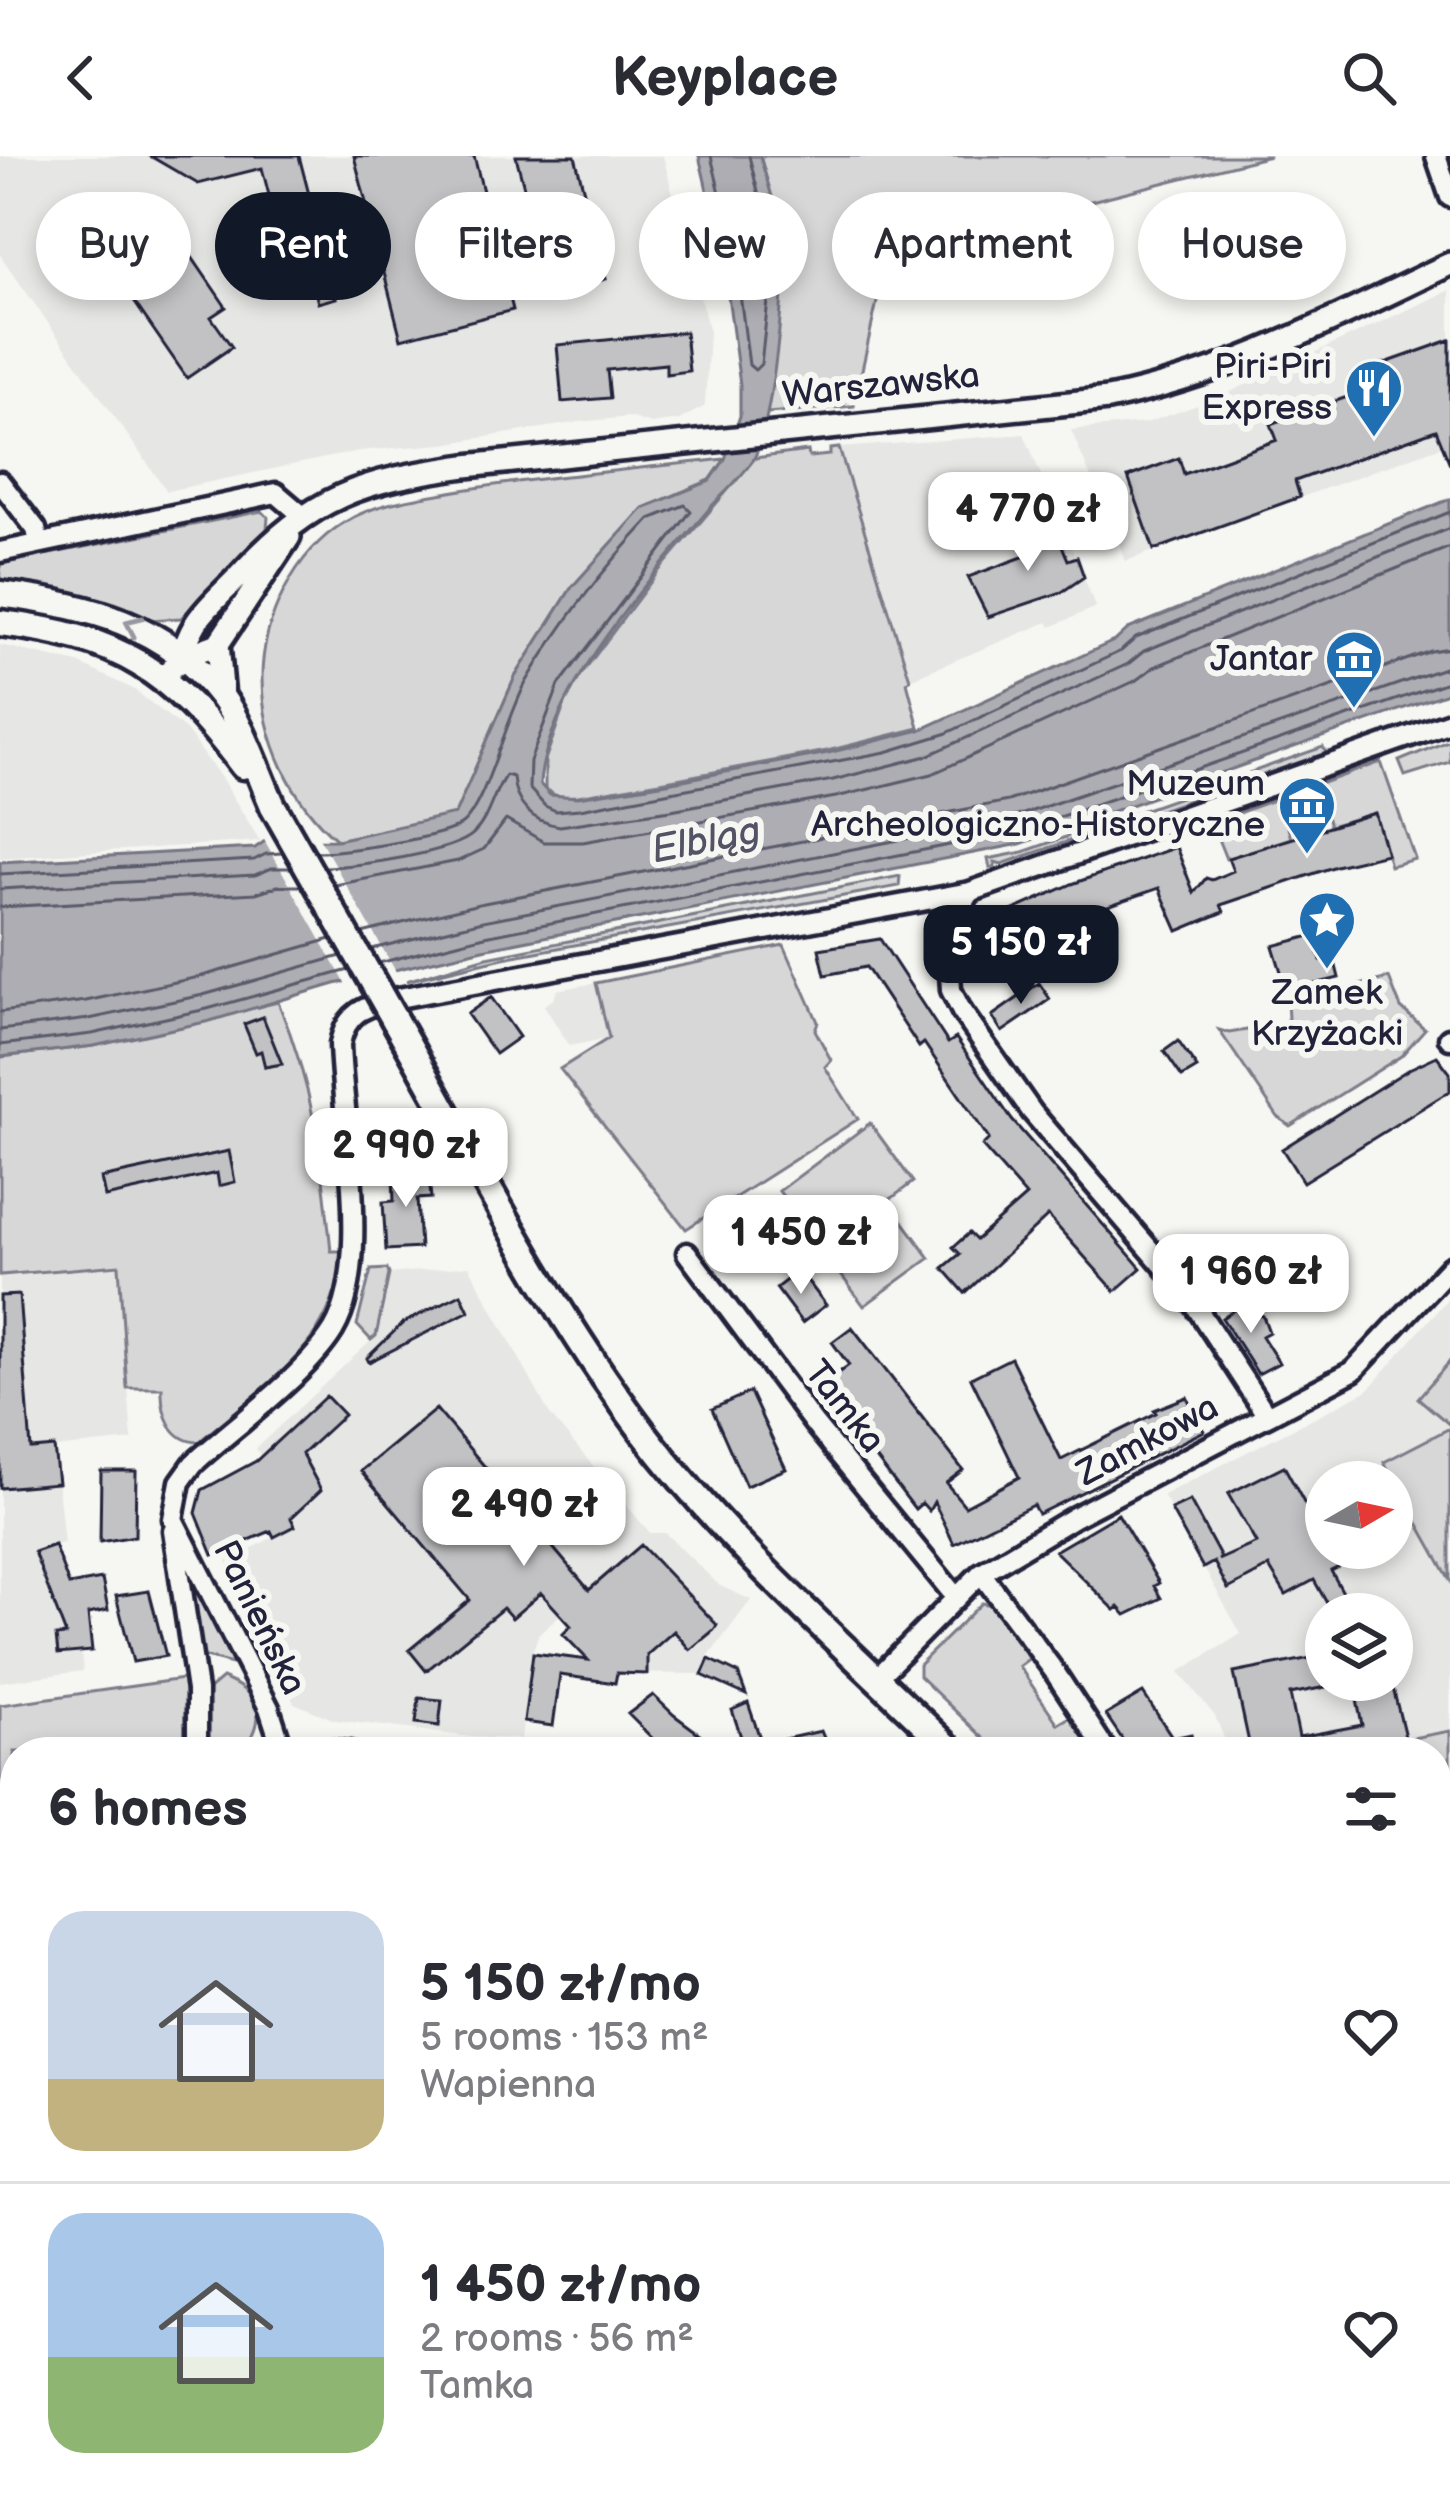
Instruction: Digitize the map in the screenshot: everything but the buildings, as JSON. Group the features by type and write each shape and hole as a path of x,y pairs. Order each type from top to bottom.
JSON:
{"main road":[{"path":"0,594 86,607 124,619 183,657 223,698 273,806 394,1009 574,1331 646,1435 765,1568 902,1701 928,1737"},
{"path":"0,623 80,638 163,678 190,701 273,806"}],"street":[{"path":"1436,156 1450,197"},
{"name":"Warszawska","path":"163,678 183,657 196,623 276,535 343,492 429,471 1108,399 1161,388 1247,359 1450,264"},
{"path":"0,482 36,529 39,544"},
{"path":"0,552 276,494 303,517"},
{"name":"Warszawska","path":"183,657 218,644 303,517"},
{"path":"218,644 223,698"},
{"path":"394,1009 970,892 1450,722"},
{"path":"970,892 958,916 949,955 951,990 962,1012 1032,1112 1187,1293 1267,1416"},
{"name":"Panieńska","path":"197,1737 196,1690 172,1520 180,1482 193,1464 313,1356 333,1332 345,1305 353,1245 340,1044 353,1014 394,1009"},
{"name":"Tamka","path":"687,1253 815,1425 955,1596"},
{"name":"Zamkowa","path":"878,1677 981,1573 1074,1517 1353,1371 1450,1267"},
{"name":"Panieńska","path":"172,1520 269,1708 274,1737"},
{"path":"981,1573 1097,1737"}],"shaded area":[{"path":"0,156 663,156 672,192 639,192 639,300 701,300 709,331 705,406 679,420 651,424 629,417 359,451 167,491 0,255"},
{"path":"760,156 1270,156 1114,195 832,192 832,300 877,300 854,406 767,413 779,300 808,300 808,192 770,192"},
{"path":"1450,290 1450,443 1126,561 1071,430 1146,423 1215,399"},
{"path":"1024,434 1096,607 910,679 839,448"},
{"path":"839,448 910,679 919,728 827,751 578,796 558,797 545,789 545,760 570,689 658,572 755,458 808,451 809,457 830,455 830,449"},
{"path":"725,459 710,480 644,508 572,587 515,677 455,815 337,840 321,825 293,788 274,746 262,678 268,634 284,590 327,535 357,516 410,499"},
{"path":"262,511 268,517 267,529 181,618 148,620 120,608 0,586 0,564"},
{"path":"0,645 78,663 133,689 186,730 260,841 0,858"},
{"path":"1450,740 1450,762 1405,776 1399,761"},
{"path":"1323,747 1327,753 1002,864 995,862 990,868 988,859 1023,852"},
{"path":"1381,762 1415,859 1390,866 1375,813 1330,826 1317,785"},
{"path":"1279,798 1291,838 1226,859 1216,834 1221,819"},
{"path":"900,876 899,886 503,958 406,981 487,957"},
{"path":"784,945 831,1060 825,1067 858,1119 686,1229 560,1069 609,1038 596,983"},
{"path":"1389,978 1401,1008 1425,1029 1401,1056 1290,1126 1278,1117 1219,1030 1229,1033 1283,1024 1288,1018 1287,1002"},
{"path":"596,983 610,1038 569,1046 544,1005 554,999 557,990"},
{"path":"278,1002 315,1124 331,1251 342,1251 337,1284 312,1338 293,1360 199,1442 189,1441 170,1424 162,1388 127,1388 119,1265 0,1275 0,1057 94,1046"},
{"path":"870,1123 913,1182 888,1201 930,1258 864,1306 779,1191"},
{"path":"119,1265 132,1440 54,1448 64,1543 54,1545 77,1605 83,1671 0,1682 0,1275"},
{"path":"469,1266 550,1415 650,1533 665,1533 720,1586 751,1600 701,1674 617,1673 560,1615 539,1633 532,1653 521,1737 471,1737 335,1720 294,1703 227,1561 295,1526 256,1448 376,1336 389,1274"},
{"path":"387,1269 376,1336 371,1340 357,1325 371,1270"},
{"path":"1450,1296 1450,1731 1418,1737 1224,1737 1215,1716 1179,1672 1241,1634 1163,1495 1368,1390"},
{"path":"1450,1361 1450,1425 1418,1398"},
{"path":"1450,1428 1450,1580 1413,1514 1413,1461 1386,1461"},
{"path":"191,1580 231,1659 232,1664 202,1656"},
{"path":"982,1603 997,1606 1034,1655 1019,1666 1058,1724 1075,1714 1089,1737 982,1737 919,1676 919,1665"},
{"path":"222,1678 253,1699 258,1718 252,1737 207,1737 209,1689"},
{"path":"183,1679 186,1737 0,1737 0,1705"},
{"path":"1450,1731 1450,1737 1418,1737"}],"water":[{"path":"699,156 760,156 770,192 707,192"},
{"name":"Elbląg","path":"729,300 781,300 766,417 753,460 632,602 581,674 547,748 540,784 550,795 578,797 667,783 828,753 920,730 1116,640 1128,629 1450,499 1450,692 1020,844 488,948 335,984 210,1021 94,1046 0,1057 0,862 255,848 265,841 337,840 455,814 515,677 572,587 643,508 710,481 725,459 740,416"}],"pier":[{"path":"317,834 399,977 348,988 262,836"}],"place":[{"name":"Piri-Piri Express","path":"1374,439"},
{"name":"Jantar","path":"1354,710"},
{"name":"Muzeum Archeologiczno-Historyczne","path":"1307,856"},
{"name":"Zamek Krzyżacki","path":"1327,971"}]}
